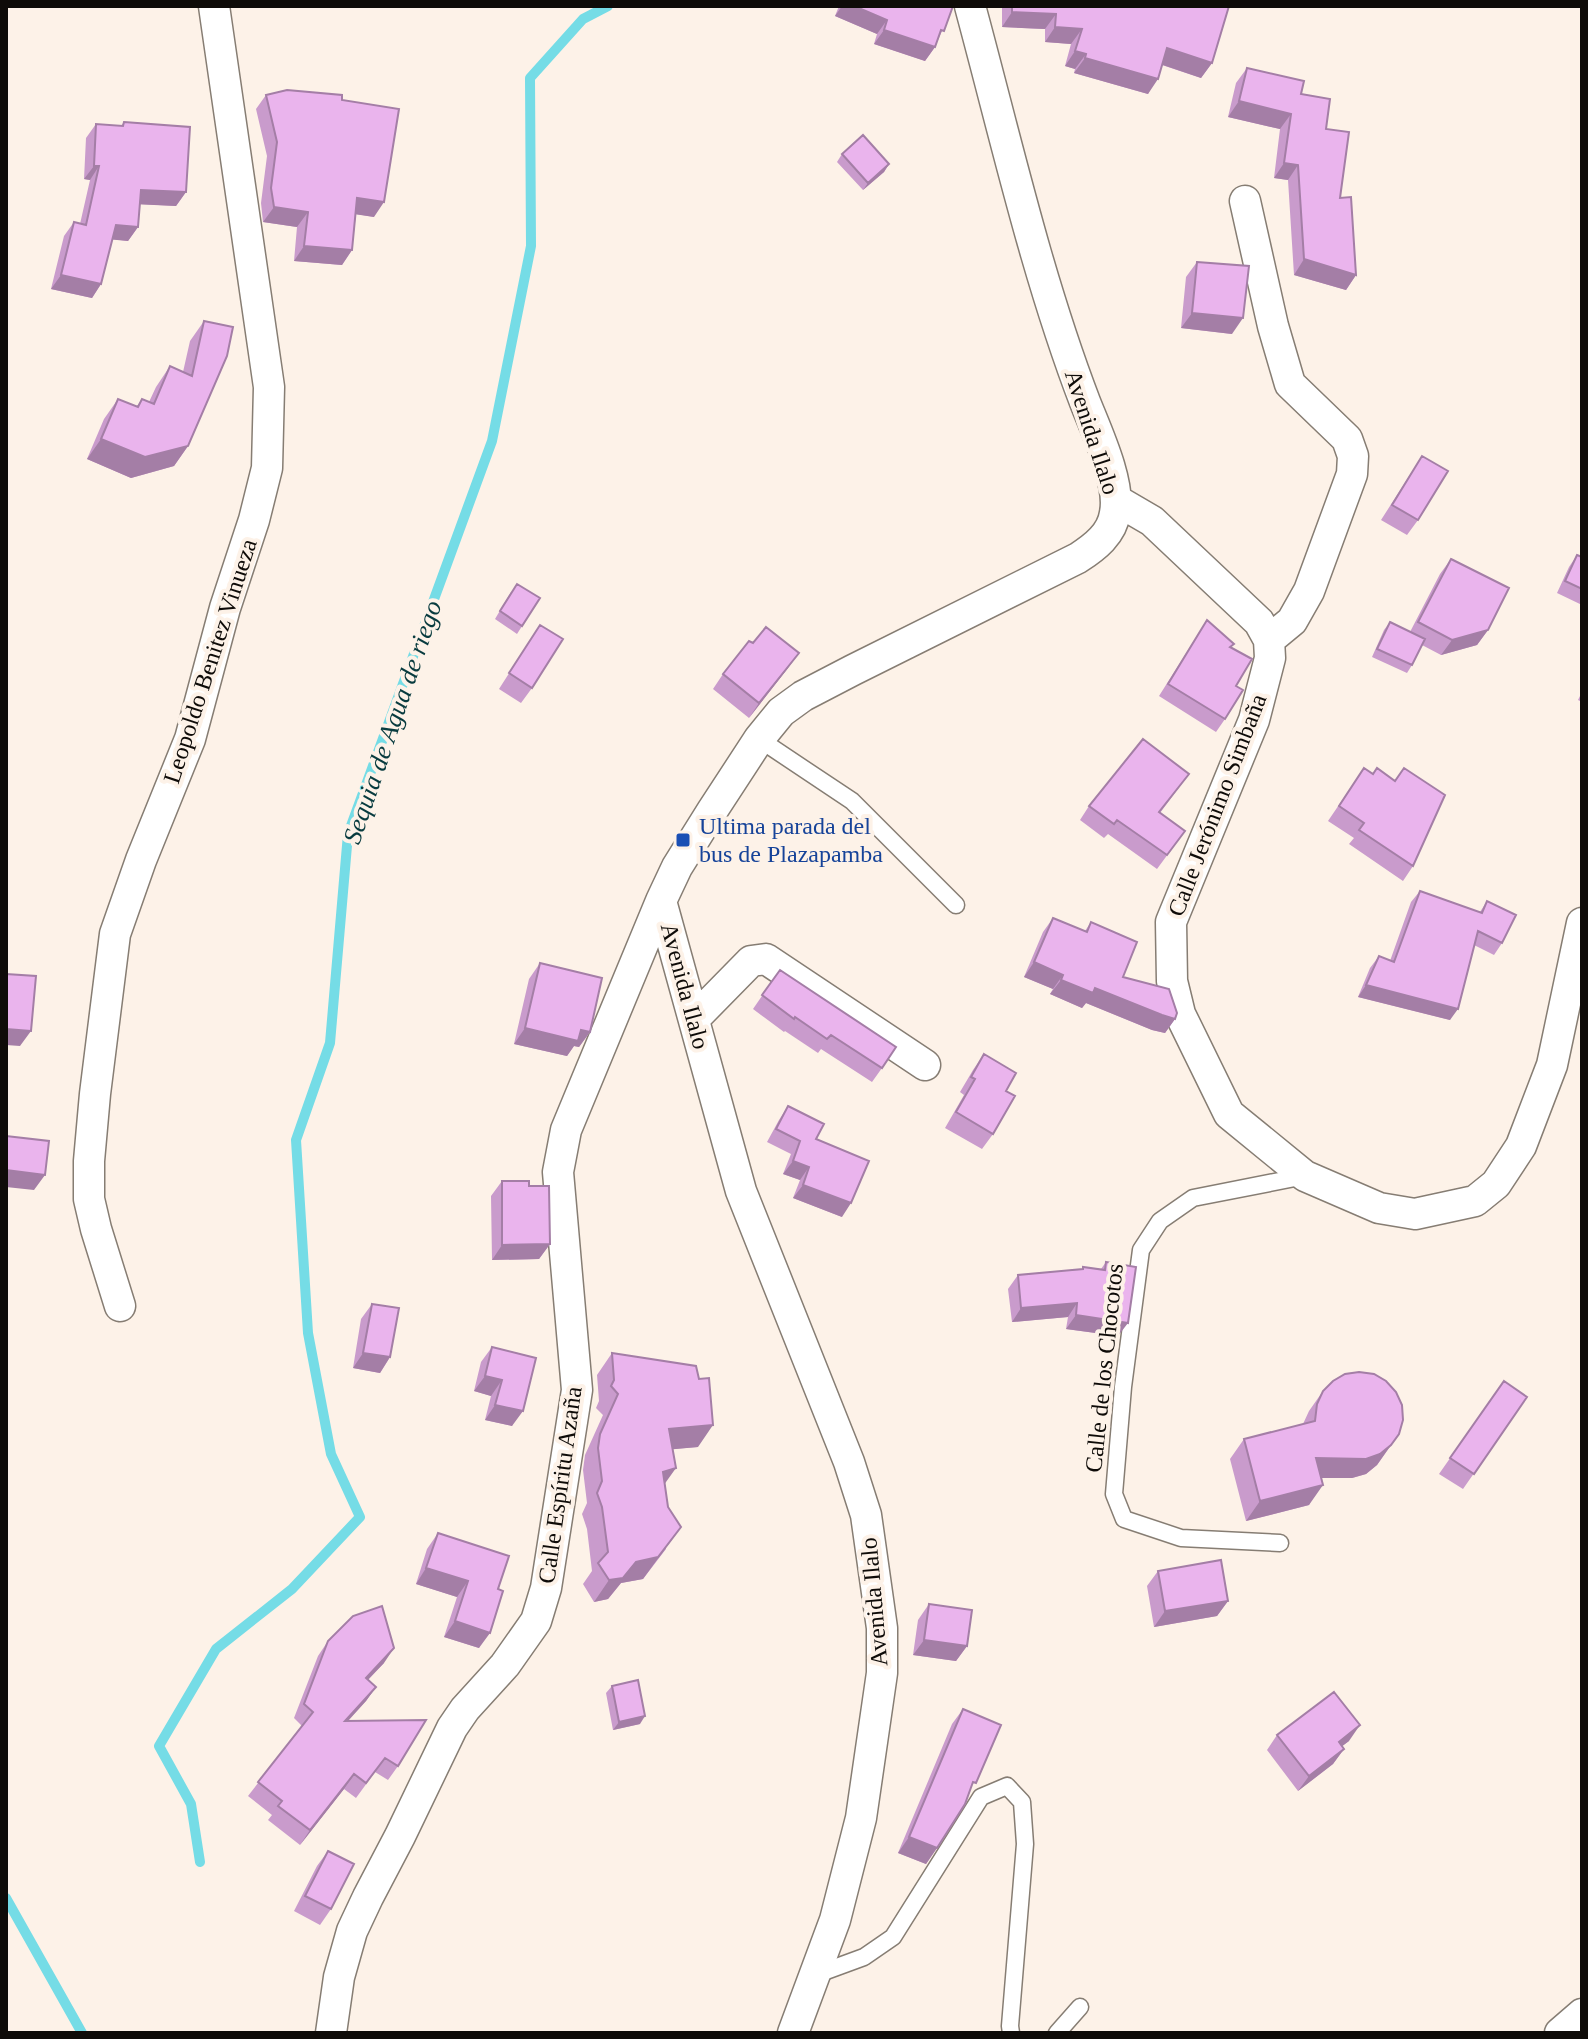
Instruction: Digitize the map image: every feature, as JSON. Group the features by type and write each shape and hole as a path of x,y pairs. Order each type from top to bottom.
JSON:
{"street":[{"name":"Leopoldo Benitez Vinueza","path":"120,1306 89,1199 95,1094 115,934 190,739 267,468 269,387 214,6"},
{"name":"Avenida Ilalo","path":"793,2033 835,1920 861,1818 882,1673 882,1628 866,1515 849,1462 741,1191 661,901 677,867 759,739 781,712 803,696 1078,558 1097,545 1115,514 1114,485 1047,294 970,6"},
{"path":"1116,500 1152,521 1259,622 1269,640 1292,621 1309,591 1352,474 1353,456 1347,439 1290,384 1245,201"},
{"name":"Calle Jerónimo Simbaña","path":"1269,640 1270,658 1254,720 1171,922 1172,981 1180,1014 1229,1114 1305,1176 1379,1208 1415,1214 1475,1201 1496,1184 1521,1146 1552,1065 1582,923"},
{"name":"Calle Espíritu Azaña","path":"331,2033 339,1977 352,1931 368,1897 452,1728 505,1665 536,1621 546,1588 577,1390 558,1172 566,1130 661,901"},
{"path":"694,1019 751,961 766,959 925,1065"},
{"path":"1560,2033 1582,2014"}],"lane":[{"path":"759,739 852,801 956,905"},
{"name":"Calle de los Chocotos","path":"1280,1543 1181,1538 1124,1519 1114,1494 1123,1387 1141,1250 1160,1221 1193,1198 1305,1176"},
{"path":"815,1975 864,1957 893,1937 981,1797 1007,1786 1022,1802 1025,1844 1011,2033"},
{"path":"1057,2033 1080,2007"}],"building":[{"path":"854,6 953,6 935,47 884,30 887,20"},
{"path":"1012,6 1229,6 1212,63 1167,48 1158,79 1085,58 1086,54 1075,51 1082,29 1055,27 1056,14 1012,12"},
{"path":"1247,68 1304,81 1301,94 1330,99 1326,129 1349,132 1340,198 1351,197 1356,275 1304,259 1298,165 1284,163 1291,114 1239,101"},
{"path":"287,90 342,95 342,100 399,109 384,202 357,198 352,250 304,246 308,212 274,207 271,188 277,142 266,95"},
{"path":"124,122 190,127 186,192 141,190 138,227 116,225 101,284 61,275 74,222 86,225 99,166 94,166 96,124 123,126"},
{"path":"863,135 889,164 868,183 842,154"},
{"path":"1197,262 1249,266 1243,318 1192,313"},
{"path":"204,321 233,327 227,356 188,446 145,457 101,439 118,399 138,407 142,399 154,404 170,366 192,376"},
{"path":"1422,456 1448,471 1418,520 1392,505"},
{"path":"1577,555 1582,557 1582,589 1565,581"},
{"path":"1451,559 1509,588 1488,630 1452,640 1418,622"},
{"path":"517,584 540,598 522,626 500,611"},
{"path":"1207,620 1234,644 1230,647 1252,659 1236,686 1243,690 1225,719 1168,684"},
{"path":"1390,622 1425,639 1412,665 1377,649"},
{"path":"540,625 563,639 532,688 509,673"},
{"path":"766,627 799,653 759,703 723,674 749,641 753,643"},
{"path":"1143,739 1189,774 1159,812 1185,831 1167,855 1117,820 1114,824 1089,806"},
{"path":"1364,768 1373,774 1377,768 1395,781 1404,768 1445,795 1413,866 1359,830 1364,823 1339,806"},
{"path":"1420,891 1482,913 1487,901 1516,915 1502,943 1478,931 1458,1009 1366,985 1379,956 1394,962"},
{"path":"1053,918 1087,932 1091,922 1137,942 1123,977 1169,989 1177,1013 1175,1019 1095,988 1093,993 1061,980 1063,975 1034,962"},
{"path":"540,963 602,978 590,1032 581,1030 578,1041 525,1028"},
{"path":"780,970 896,1047 882,1068 831,1035 827,1039 794,1019 762,995"},
{"path":"6,974 36,976 31,1031 6,1029"},
{"path":"984,1054 1016,1073 1006,1091 1015,1096 993,1134 956,1112 975,1079 971,1077"},
{"path":"788,1106 824,1124 816,1139 869,1161 851,1203 803,1185 809,1167 793,1161 800,1141 776,1129"},
{"path":"6,1136 49,1141 45,1175 6,1170"},
{"path":"502,1181 529,1181 529,1186 549,1186 550,1244 502,1245"},
{"path":"1106,1262 1136,1267 1128,1323 1076,1315 1077,1303 1021,1308 1018,1275 1083,1267 1105,1270"},
{"path":"372,1304 399,1308 390,1357 363,1353"},
{"path":"492,1347 536,1358 523,1411 495,1405 502,1380 485,1376"},
{"path":"612,1353 696,1366 699,1379 709,1378 713,1425 669,1429 676,1468 663,1472 668,1507 681,1527 658,1557 636,1562 623,1578 609,1580 598,1563 608,1552 597,1493 602,1481 598,1448 600,1434 618,1394 611,1386 614,1380"},
{"path":"1345,1374 1374,1374 1386,1381 1402,1405 1403,1420 1399,1434 1391,1445 1380,1454 1366,1459 1316,1458 1323,1485 1260,1501 1244,1439 1315,1421 1317,1404 1323,1391"},
{"path":"1504,1381 1527,1397 1474,1474 1450,1458"},
{"path":"438,1533 509,1556 498,1589 503,1591 490,1633 455,1621 468,1581 426,1568"},
{"path":"1221,1560 1228,1601 1165,1611 1158,1571"},
{"path":"929,1604 972,1610 967,1646 924,1640"},
{"path":"382,1606 394,1648 366,1678 376,1687 345,1721 426,1720 398,1766 385,1758 366,1783 354,1774 310,1830 278,1806 282,1801 258,1782 313,1712 304,1704 328,1641 353,1616"},
{"path":"638,1680 645,1716 619,1722 612,1686"},
{"path":"1334,1692 1360,1725 1339,1742 1344,1749 1309,1776 1277,1735"},
{"path":"963,1709 1001,1725 976,1783 973,1782 965,1804 937,1848 909,1837"},
{"path":"328,1851 354,1864 331,1909 305,1896"}],"waterway":[{"name":"Sequia de Agua de riego","path":"200,1862 191,1804 159,1746 216,1649 292,1589 360,1517 331,1454 308,1333 296,1140 330,1043 348,834 492,441 531,246 530,78 583,19 608,6"},
{"path":"6,1898 82,2033"}],"place":[{"name":"Ultima parada del bus de Plazapamba","path":"683,840"}]}
